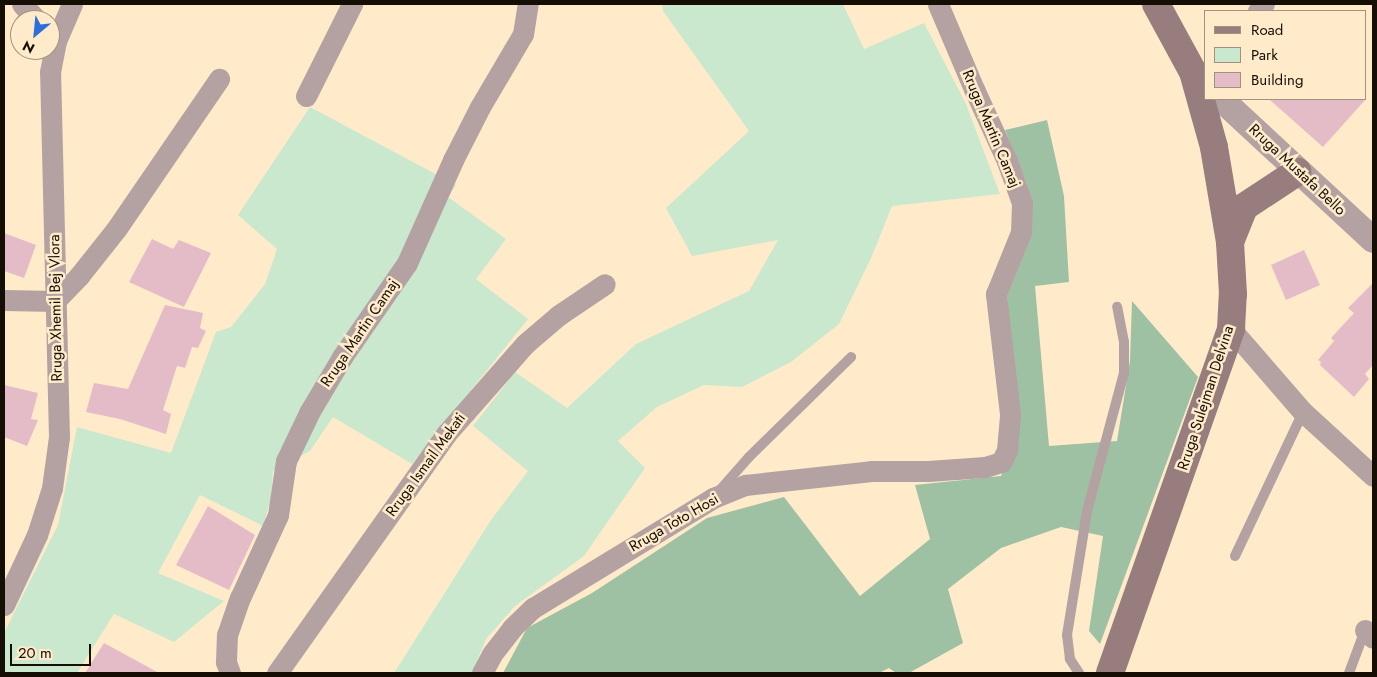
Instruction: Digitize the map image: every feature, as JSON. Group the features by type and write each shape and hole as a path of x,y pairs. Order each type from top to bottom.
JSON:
{"main road":[{"name":"Rruga Sulejman Delvina","path":"1156,4 1201,73 1204,90"},
{"name":"Rruga Sulejman Delvina","path":"1110,673 1231,329 1233,294 1230,242 1206,100"},
{"path":"1230,242 1244,208 1298,172"}],"street":[{"name":"Rruga Xhemil Bej Vlora","path":"60,25 72,4"},
{"path":"306,96 352,4"},
{"name":"Rruga Martin Camaj","path":"230,673 226,662 227,635 240,598 278,515 286,461 310,411 342,357 406,263 453,160 480,107 523,34 528,4"},
{"name":"Rruga Martin Camaj","path":"938,4 1007,161 1022,203 1021,232 996,294 1010,414 1007,450 1001,462"},
{"name":"Rruga Xhemil Bej Vlora","path":"4,605 37,534 52,488 59,437 50,106 51,60"},
{"path":"4,300 56,300 79,276 117,228 219,79"},
{"name":"Rruga Mustafa Bello","path":"1222,100 1373,240"},
{"name":"Rruga Ismail Mekati","path":"277,673 452,426 525,344 559,314 605,284"},
{"path":"1231,329 1303,412 1373,476"},
{"name":"Rruga Toto Hosi","path":"482,673 492,654 512,628 533,608 713,498 745,485 871,471 985,467 1001,462"}],"lane":[{"path":"1080,673 1070,659 1067,635 1087,510 1124,372 1124,342 1117,307"},
{"path":"713,498 749,457 851,357"},
{"path":"1235,556 1303,412"},
{"path":"1349,673 1369,634"}],"green space":[{"path":"662,4 843,4 864,49 924,23 966,104 1000,194 892,206 872,256 839,324 791,362 742,387 704,385 657,407 618,441 645,468 584,556 515,606 486,639 472,673 394,673 491,520 528,471 473,426 515,372 567,408 636,344 749,291 778,240 692,256 666,208 749,131 663,11"},
{"path":"310,107 456,185 448,197 506,239 476,279 528,319 412,464 333,417 310,451 273,471 271,498 263,526 200,495 158,573 224,601 174,642 114,614 77,673 4,673 4,633 58,525 77,427 171,453 216,332 231,327 265,284 277,249 238,215"},
{"path":"1047,120 1064,196 1069,282 1035,286 1049,446 1117,441 1130,361 1132,301 1198,377 1100,644 1089,631 1103,536 1061,527 1001,548 948,589 963,643 909,673 896,673 889,668 879,673 503,673 527,628 592,593 707,518 784,497 860,596 930,539 915,485 1001,476 1018,431 1007,296 1026,248 1027,185 1005,130"}],"building":[{"path":"1270,100 1365,100 1323,147"},
{"path":"4,233 36,245 24,278 4,271"},
{"path":"152,239 173,249 179,240 211,253 184,307 129,282"},
{"path":"1304,250 1320,285 1286,300 1271,265"},
{"path":"1373,283 1373,365 1365,374 1369,379 1354,397 1320,365 1321,362 1318,360 1334,341 1331,338 1354,313 1348,308"},
{"path":"165,305 203,313 200,328 206,331 198,348 192,347 185,368 177,366 163,410 171,414 166,434 120,419 86,412 94,383 128,389"},
{"path":"4,385 38,393 31,419 38,420 27,446 4,437"},
{"path":"208,506 255,535 229,590 176,565"},
{"path":"104,643 159,673 85,673"}]}
